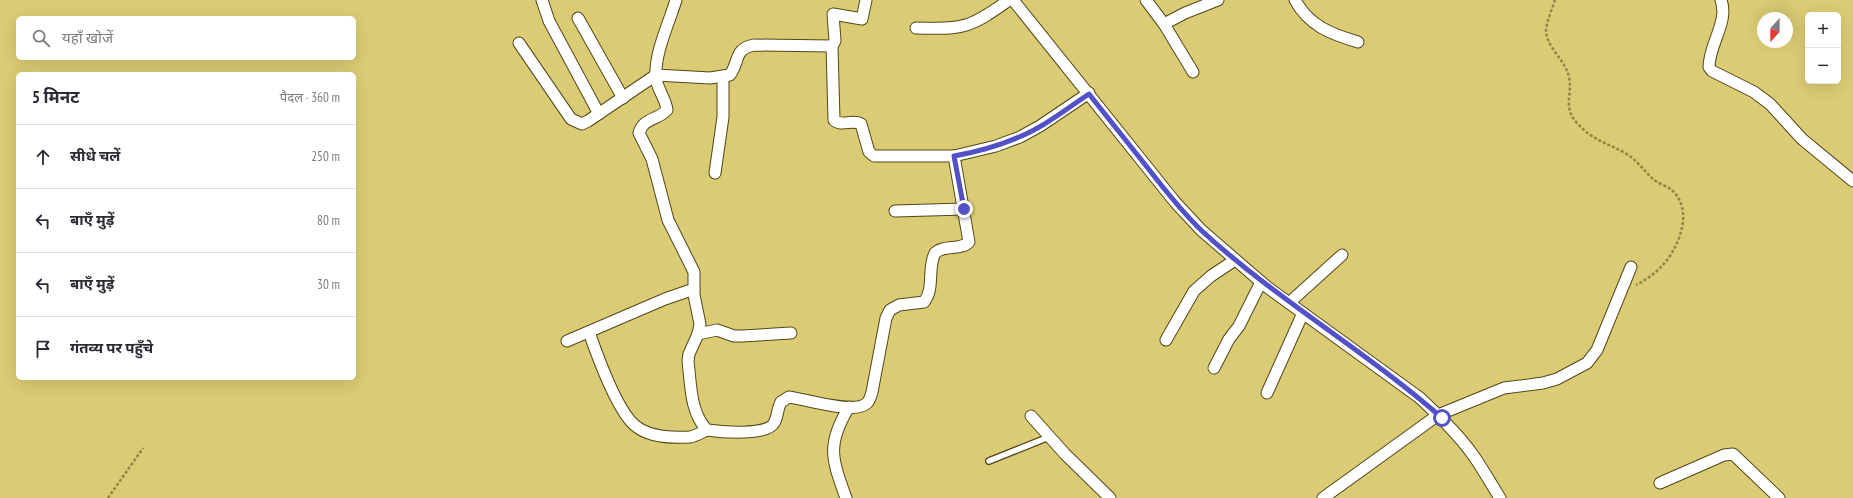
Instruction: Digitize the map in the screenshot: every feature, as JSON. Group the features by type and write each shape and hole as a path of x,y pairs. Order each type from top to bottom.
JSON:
{"street":[{"path":"542,0 549,21 599,114"},
{"path":"676,0 660,50 656,75 656,80 667,110 663,115 646,122 639,133 652,159 668,220 694,272 694,289 700,324 698,334 689,354 688,361 693,406 700,423 707,430"},
{"path":"866,0 862,19 833,14 835,42 832,46 834,120 838,123 858,122 862,124 869,152 872,156 954,156 996,146 1020,137 1040,126 1089,94"},
{"path":"916,28 950,28 965,26 1009,0"},
{"path":"1014,0 1175,202 1201,230 1261,282 1396,380 1438,415 1473,455 1500,498"},
{"path":"1146,0 1164,24 1193,72"},
{"path":"1164,24 1185,13 1218,0"},
{"path":"1294,0 1307,17 1319,27 1333,35 1358,42"},
{"path":"1721,0 1724,7 1709,67 1712,71 1754,92 1770,104 1802,139 1853,181"},
{"path":"578,18 623,98"},
{"path":"519,43 571,119 582,124 656,75 710,78 730,75 736,66 739,53 745,47 754,45 832,46"},
{"path":"714,174 723,117 723,76"},
{"path":"589,332 604,373 628,419 637,428 650,434 676,437 692,436 707,430 747,432 768,428 774,424 781,402 789,397 849,407 862,406 867,403 870,398 880,356 886,318 890,310 899,305 924,302 929,295 931,261 934,253 941,249 965,246 969,242 954,156"},
{"path":"895,211 964,209"},
{"path":"1289,303 1342,255"},
{"path":"1166,340 1198,286 1235,260"},
{"path":"1323,498 1438,415 1504,388 1543,383 1557,379 1587,363 1598,350 1631,267"},
{"path":"1214,368 1229,339 1239,326 1261,282"},
{"path":"567,341 665,299 694,289"},
{"path":"1267,393 1303,312"},
{"path":"698,334 717,330 734,336 790,333"},
{"path":"846,498 836,466 833,443 837,427 849,407"},
{"path":"1030,416 1110,498"},
{"path":"1660,483 1724,455 1732,454 1779,498"}],"lane":[{"path":"989,461 1049,437"}],"path":[{"path":"1555,0 1546,32 1549,42 1569,75 1568,103 1570,114 1591,136 1626,153 1638,162 1656,181 1671,190 1680,200 1684,214 1683,227 1669,260 1651,278 1620,293"},
{"path":"108,498 143,448"}],"route":[{"path":"964,209 954,156 996,146 1020,137 1040,126 1089,94 1175,202 1201,230 1267,287 1390,375 1420,398 1442,418"}]}
